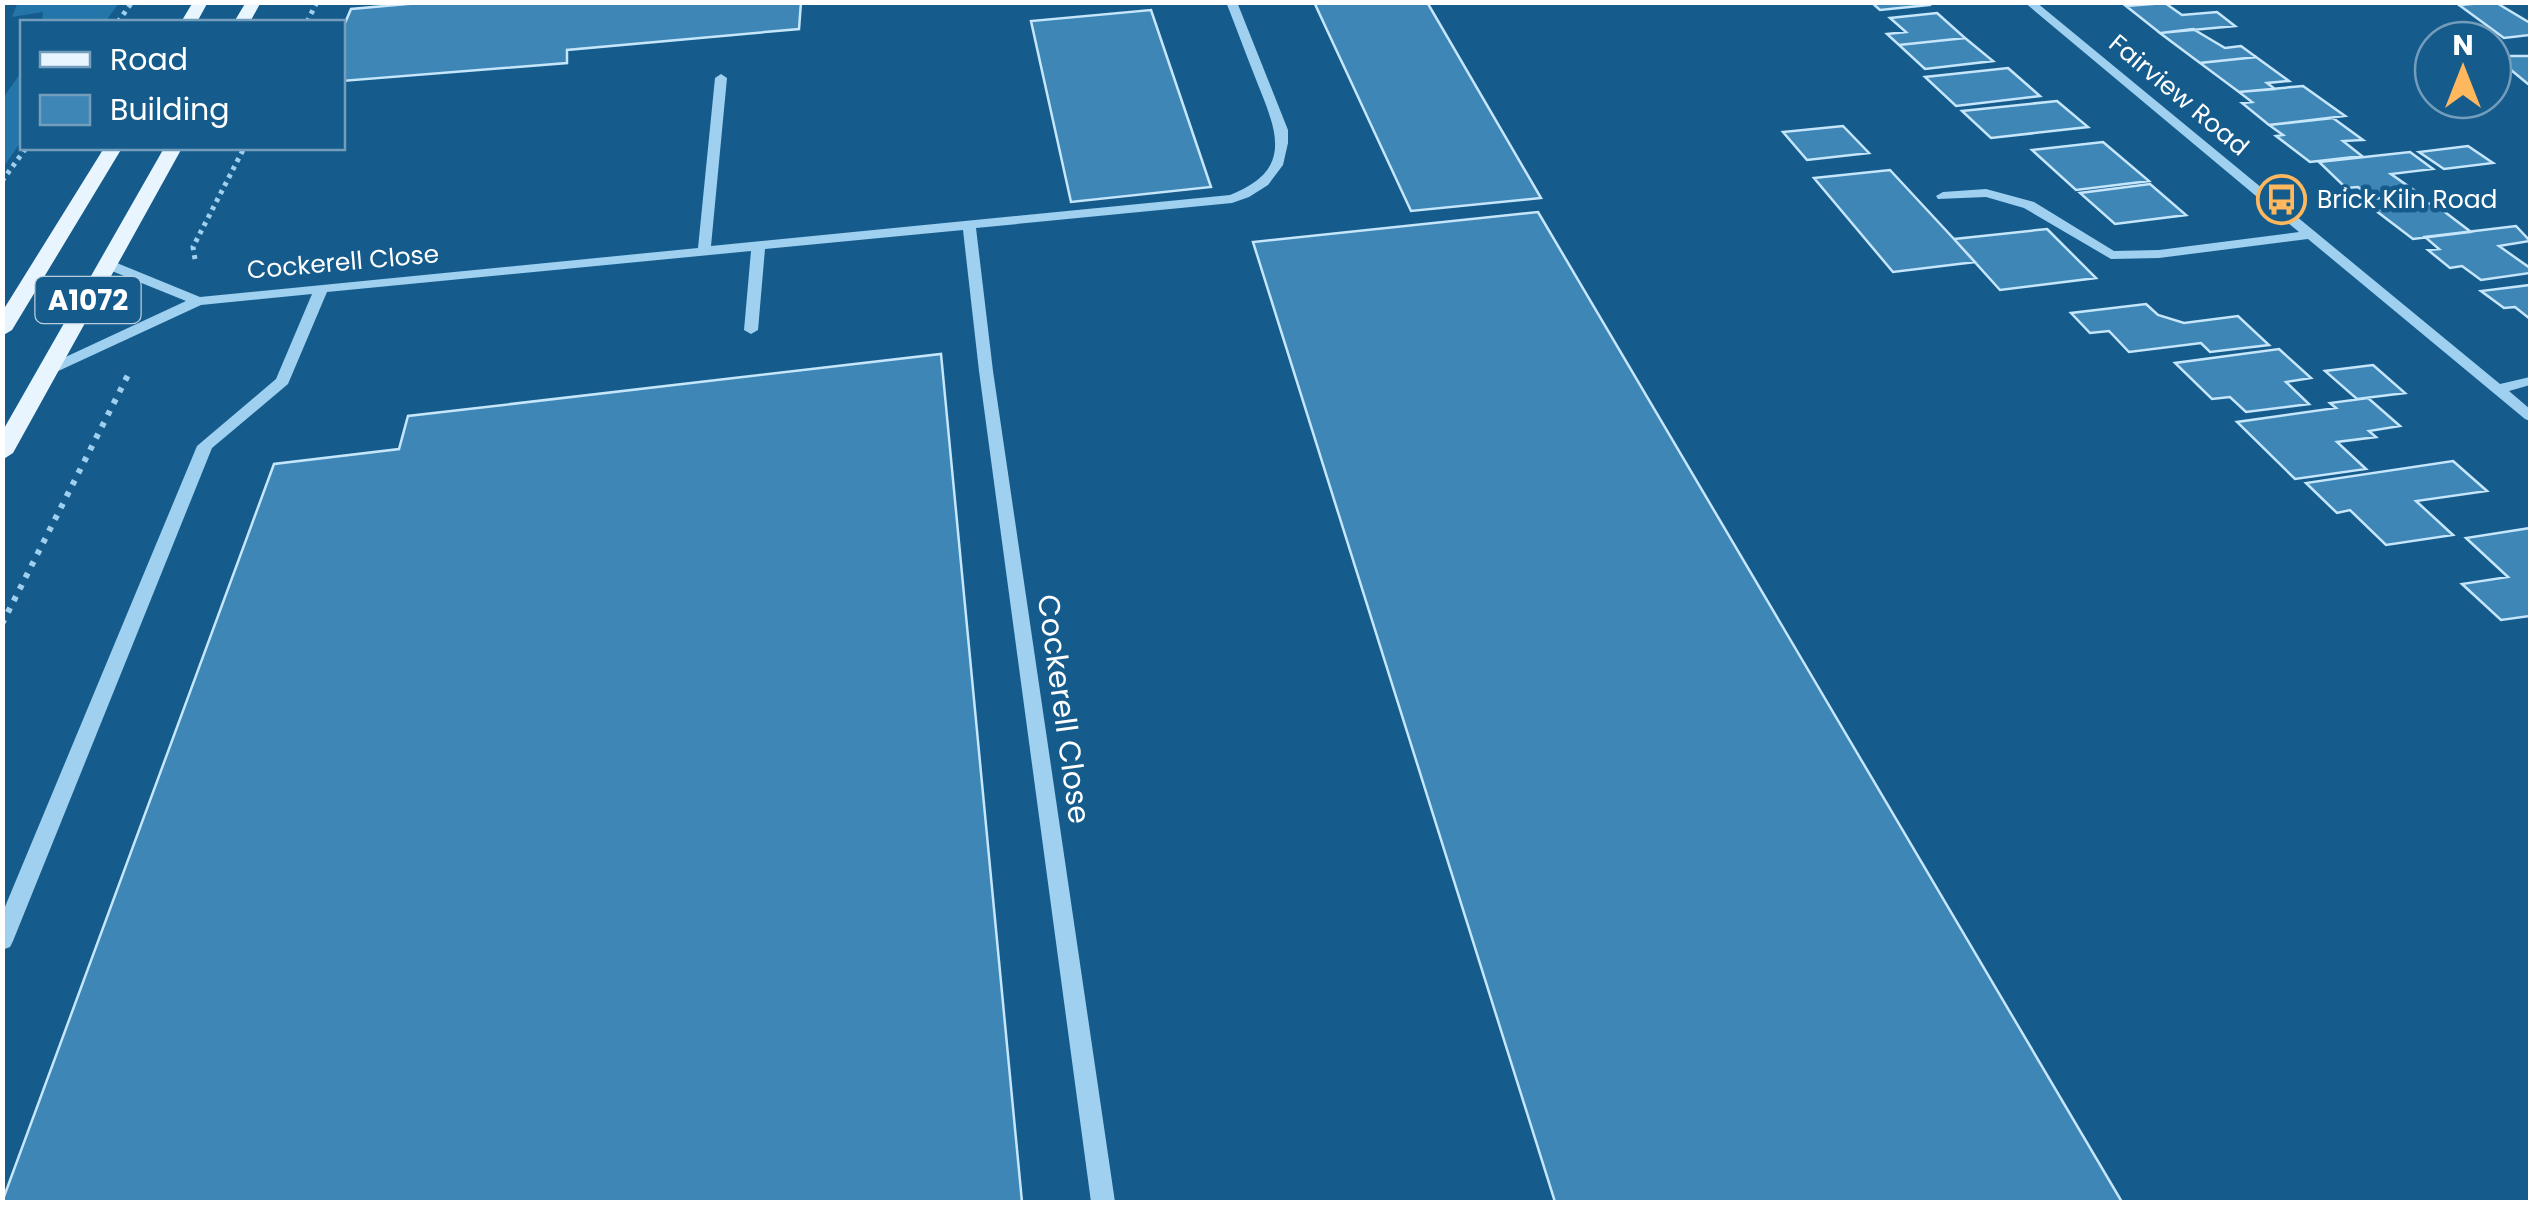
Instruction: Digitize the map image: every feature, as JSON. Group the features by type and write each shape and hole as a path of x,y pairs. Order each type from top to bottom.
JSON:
{"main road":[{"name":"A1072","path":"2,330 112,150"},
{"name":"A1072","path":"2,453 171,150"}],"street":[{"name":"Cockerell Close","path":"49,370 198,301 1232,199 1267,182 1283,149 1282,130 1231,2"},
{"name":"Fairview Road","path":"2028,2 2530,416"},
{"path":"704,252 720,78"},
{"path":"1943,196 1986,193 2030,205 2111,254 2159,254 2309,235"},
{"name":"Cockerell Close","path":"969,224 986,371 1103,1202"},
{"path":"751,330 758,248"},
{"name":"Cockerell Close","path":"108,264 198,301"},
{"path":"2,940 204,446 282,380 321,290"},
{"path":"2498,389 2530,381"}],"path":[{"path":"2,181 25,150"},
{"path":"198,301 211,278 208,268 195,258 193,247 243,150"},
{"path":"2,624 134,368"}],"shaded area":[{"path":"18,2 119,2 106,20 42,20 43,12 12,17"},
{"path":"20,74 20,143 3,168 3,98"}],"building":[{"path":"430,2 801,2 799,29 567,50 567,63 345,81 345,23 351,9"},
{"path":"1314,2 1427,2 1541,198 1411,211"},
{"path":"1871,2 1926,2 1929,5 1880,10"},
{"path":"2495,2 2530,23 2530,35 2513,37 2513,20 2479,20 2459,5"},
{"path":"2165,3 2182,15 2217,12 2235,26 2160,33 2126,6"},
{"path":"1151,10 1211,187 1071,202 1031,21"},
{"path":"1937,13 1965,38 1899,45 1887,34 1906,32 1890,18"},
{"path":"2193,29 2225,48 2241,46 2256,57 2200,63 2160,33"},
{"path":"1965,38 1993,61 1925,69 1899,45"},
{"path":"2513,56 2530,56 2528,84 2513,72"},
{"path":"2256,57 2289,81 2267,83 2275,89 2239,92 2200,63"},
{"path":"2008,68 2040,96 1956,106 1925,77"},
{"path":"2303,86 2345,116 2269,125 2242,103 2252,102 2239,92"},
{"path":"2057,101 2088,127 1991,138 1962,111"},
{"path":"2333,118 2363,140 2343,141 2362,156 2310,162 2276,136 2283,135 2269,125"},
{"path":"1843,126 1869,153 1807,160 1783,132"},
{"path":"2103,142 2149,181 2076,190 2032,150"},
{"path":"2468,146 2493,163 2444,169 2419,152"},
{"path":"2410,152 2433,169 2391,174 2418,193 2374,199 2358,187 2346,188 2319,162"},
{"path":"1890,170 1975,262 1893,272 1814,178"},
{"path":"2150,184 2186,215 2115,224 2080,193"},
{"path":"2433,203 2471,232 2413,239 2375,210"},
{"path":"1538,212 2122,1202 1555,1202 1253,242"},
{"path":"2516,226 2530,241 2499,246 2530,268 2530,273 2481,280 2462,266 2450,268 2428,250 2439,249 2425,237"},
{"path":"2047,229 2096,278 2000,290 1954,239"},
{"path":"2530,285 2530,319 2515,307 2504,308 2481,291"},
{"path":"2146,304 2158,315 2184,323 2238,316 2269,345 2210,352 2201,343 2129,352 2109,331 2090,333 2071,313"},
{"path":"2279,349 2311,378 2286,382 2309,404 2246,412 2230,397 2212,399 2175,363"},
{"path":"941,354 1022,1202 2,1202 274,464 399,449 408,416"},
{"path":"2373,365 2405,393 2357,399 2325,371"},
{"path":"2368,398 2400,426 2369,431 2376,437 2337,442 2366,469 2295,479 2237,422 2336,408 2330,403"},
{"path":"2453,461 2487,491 2416,501 2453,535 2386,545 2350,510 2337,513 2306,483"},
{"path":"2530,528 2530,616 2501,620 2462,584 2508,577 2466,538"}],"place":[{"name":"Brick Kiln Road","path":"2282,199"}]}
